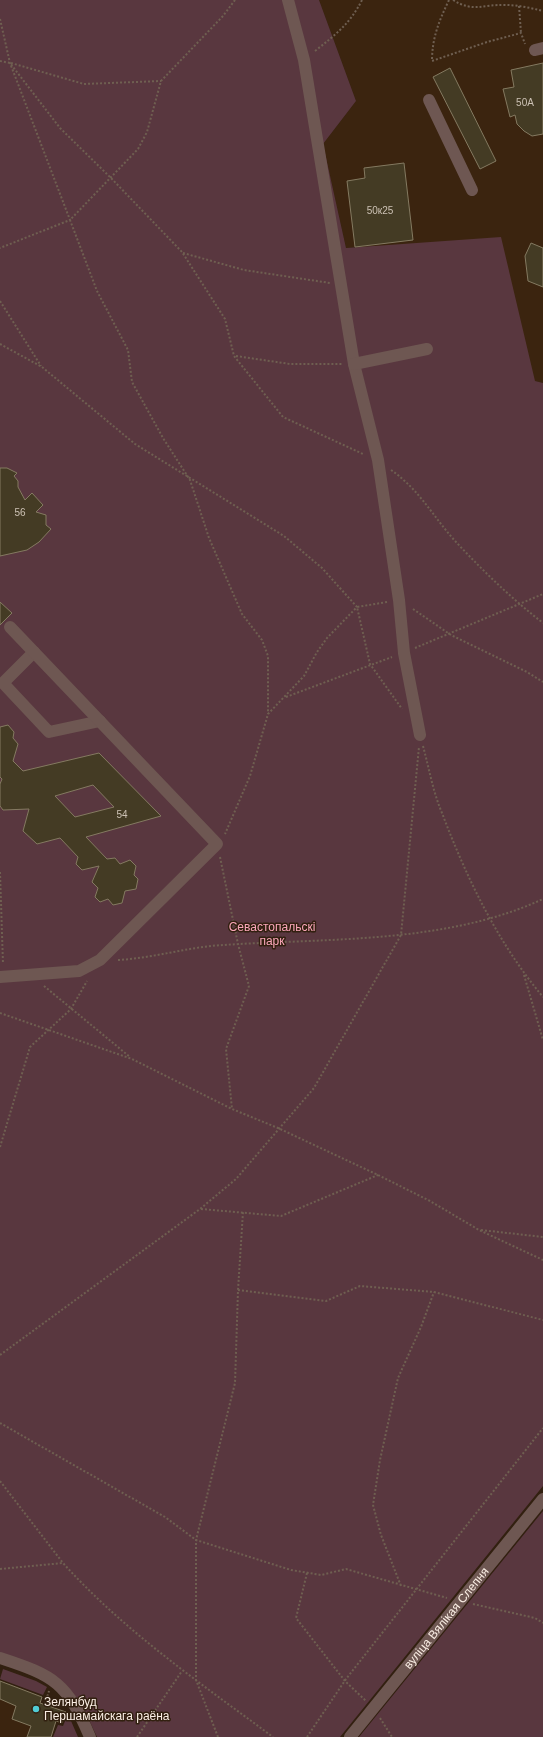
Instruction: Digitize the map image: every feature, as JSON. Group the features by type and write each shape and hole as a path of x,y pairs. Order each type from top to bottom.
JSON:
{"street":[{"path":"288,0 304,60 354,364 378,460 399,600 404,653 420,734"},
{"path":"429,100 472,190"},
{"path":"354,364 427,349"},
{"path":"2,977 79,971 100,960 217,844 10,627"},
{"path":"34,652 3,683 49,732 100,721"},
{"name":"вуліца Вялікая Слепня","path":"350,1737 543,1499"},
{"path":"0,1658 41,1673 58,1684 74,1702 90,1737"}],"path":[{"path":"0,248 70,220 111,178 138,149 147,132 161,81 235,0"},
{"path":"304,60 347,24 362,0"},
{"path":"449,0 436,28 432,47 432,61 487,42 521,33"},
{"path":"453,0 464,7 485,7 504,4 543,11"},
{"path":"519,6 521,33 527,52 539,49"},
{"path":"0,19 10,63 97,291 128,350 132,382 163,438 190,480 209,538 242,614 262,640 268,656 268,714 250,776 223,838 217,844 238,944 249,986 226,1050 232,1109"},
{"path":"0,61 84,84 161,81"},
{"path":"10,63 60,128 111,178 182,252 225,319 234,356 283,416 378,460 406,480 456,541 520,605 543,623"},
{"path":"182,252 244,270 341,285"},
{"path":"0,301 42,367"},
{"path":"0,344 42,367 135,444 190,480 284,536 322,568 357,607 370,664 406,715"},
{"path":"234,356 290,364 354,364"},
{"path":"520,605 543,594"},
{"path":"268,714 304,676 316,652 327,638 357,607 399,600 451,635 543,682"},
{"path":"420,734 441,812 489,919 524,974 543,997"},
{"path":"0,1354 200,1209 236,1178 314,1088 401,935 420,734"},
{"path":"0,872 2,977"},
{"path":"100,960 134,959 221,945 401,935 489,919 543,899"},
{"path":"524,974 543,1040"},
{"path":"31,975 132,1059"},
{"path":"0,1147 30,1047 71,1009 89,978"},
{"path":"0,1012 132,1059 232,1109 278,1128 378,1175 430,1202 478,1230 543,1260"},
{"path":"200,1209 281,1216 378,1175"},
{"path":"218,1737 196,1680 196,1540 236,1383 238,1290 243,1212"},
{"path":"478,1230 543,1237"},
{"path":"238,1290 326,1301 360,1286 434,1292 543,1320"},
{"path":"401,1586 381,1535 373,1505 380,1460 398,1378 421,1327 434,1292"},
{"path":"0,1423 165,1517 196,1540 291,1570 320,1575 346,1569 460,1602 535,1618 543,1623"},
{"path":"307,1737 345,1681 543,1428"},
{"path":"0,1481 63,1563 97,1599 182,1670 273,1737"},
{"path":"0,1569 63,1563"},
{"path":"307,1573 296,1618 345,1681 374,1708 392,1737"},
{"path":"137,1737 182,1670"},
{"path":"45,1704 50,1686"}],"shaded area":[{"path":"319,0 543,0 543,383 535,381 355,247 346,248 323,144 356,101"},
{"name":"Зелянбуд Першамайскага раёна","path":"0,1681 42,1697 40,1703 66,1712 62,1723 56,1722 51,1737 0,1737"}],"green space":[{"name":"Севастопальскі парк","path":"0,0 319,0 356,101 323,144 346,248 501,237 535,381 543,383 543,1486 340,1737 97,1737 79,1702 71,1690 61,1681 50,1673 0,1654"},
{"path":"543,1511 543,1737 359,1737"},
{"path":"3,1669 36,1681 47,1687 43,1695 0,1679"},
{"path":"68,1714 78,1737 53,1737 58,1725 63,1726"}],"building":[{"path":"543,63 543,134 532,136 517,124 515,115 510,117 503,89 514,87 511,70"},
{"path":"450,68 496,161 480,169 433,77"},
{"path":"404,163 413,240 355,247 347,181 365,178 364,168"},
{"path":"531,243 543,248 543,287 528,281 525,256"},
{"path":"0,468 7,468 17,473 14,476 18,481 18,487 25,500 32,493 43,505 36,512 46,515 46,525 51,529 39,542 27,550 0,556"},
{"path":"0,602 12,613 0,625"},
{"path":"8,725 14,732 13,738 18,744 13,761 23,771 99,753 161,816 86,837 107,859 115,858 120,864 130,860 136,866 134,875 138,879 136,889 125,891 122,903 113,905 108,899 100,902 95,897 98,888 92,882 99,866 82,870 76,864 78,857 60,838 37,844 23,831 29,809 3,810 0,806 0,784 2,779 0,777 0,727","holes":["93,785 114,807 75,817 55,796"]},
{"name":"Зелянбуд Першамайскага раёна","path":"0,1681 42,1697 40,1703 66,1712 62,1723 56,1721 51,1737 27,1737 31,1726 12,1719 16,1706 0,1699"}],"place":[{"name":"Зелянбуд Першамайскага раёна","path":"36,1709"}]}
